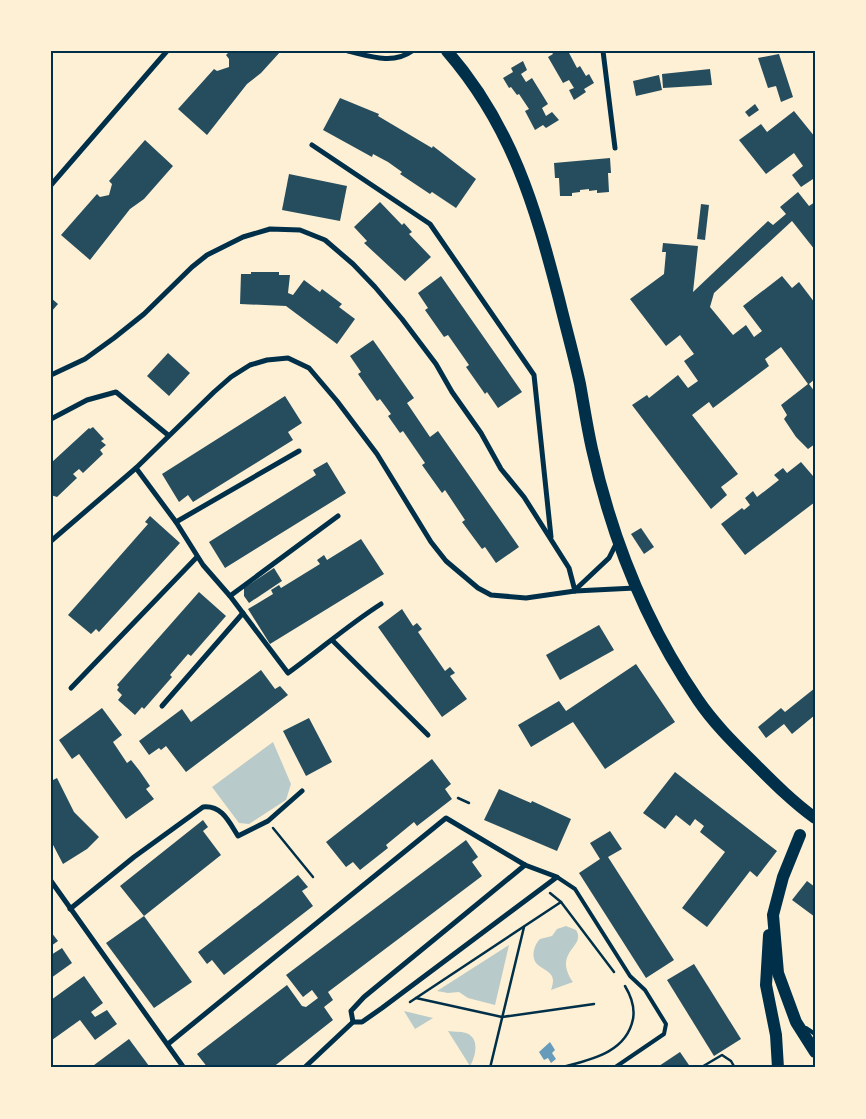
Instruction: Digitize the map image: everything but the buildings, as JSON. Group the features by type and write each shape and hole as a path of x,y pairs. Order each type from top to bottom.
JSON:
{"main road":[{"path":"447,51 497,122 525,179 542,231 579,383 592,448 617,541 636,588 654,625 698,701 720,729 781,791 812,817"},
{"path":"778,1068 776,1035 766,985 767,948 783,877 800,835"},
{"path":"773,915 778,973 796,1022 815,1052"}],"street":[{"path":"51,186 167,51"},
{"path":"348,51 381,59 403,58 412,51"},
{"path":"602,51 615,148"},
{"path":"312,145 430,224 534,375 551,540"},
{"path":"51,375 85,359 114,338 207,255 242,236 270,229 300,230 325,240 353,264 402,319 436,364 452,392 482,432 501,469 524,497 570,568 575,590"},
{"path":"51,541 136,468 214,392 250,365 267,360 288,358 309,368 337,401 377,454 431,542 446,561 478,588 491,595 526,598 575,590 636,588"},
{"path":"51,419 86,400 116,392 168,435"},
{"path":"176,522 300,451"},
{"path":"136,468 176,522 197,557 230,596 288,673 333,640 348,624 381,604"},
{"path":"230,596 338,516"},
{"path":"575,590 609,558 617,541"},
{"path":"71,688 197,557"},
{"path":"162,706 242,613"},
{"path":"333,640 428,735"},
{"path":"70,909 134,857 203,807 210,806 221,811 238,836 268,821 302,791"},
{"path":"168,1044 446,818 525,865 557,878"},
{"path":"353,1022 351,1011 364,997 525,865"},
{"path":"304,1068 353,1022 362,1022 382,1008 557,878"},
{"path":"51,881 184,1068"}],"lane":[{"path":"557,878 575,890 630,976 644,990 666,1024 664,1034 614,1068"},
{"path":"796,1022 815,1034"}],"path":[{"path":"458,798 469,803"},
{"path":"268,821 313,877"},
{"path":"409,1002 561,902 618,977"},
{"path":"490,1068 525,926"},
{"path":"559,1068 604,1055 624,1039 632,1025 633,1008 629,992 624,984"},
{"path":"416,998 502,1017 594,1004"},
{"path":"700,1068 722,1055 731,1061 735,1068"}],"shaded area":[{"path":"273,742 291,784 286,800 249,824 239,823 212,787"},
{"path":"566,926 576,930 578,936 566,963 573,982 551,990 553,980 551,974 538,965 534,959 534,952 540,939 552,936 557,929"},
{"path":"509,945 495,1005 468,998 459,992 437,991"},
{"path":"404,1011 433,1018 415,1029"},
{"path":"448,1031 466,1033 473,1039 476,1048 470,1066"}],"water":[{"path":"550,1042 555,1050 552,1053 556,1059 551,1063 548,1058 544,1060 539,1052"}]}
